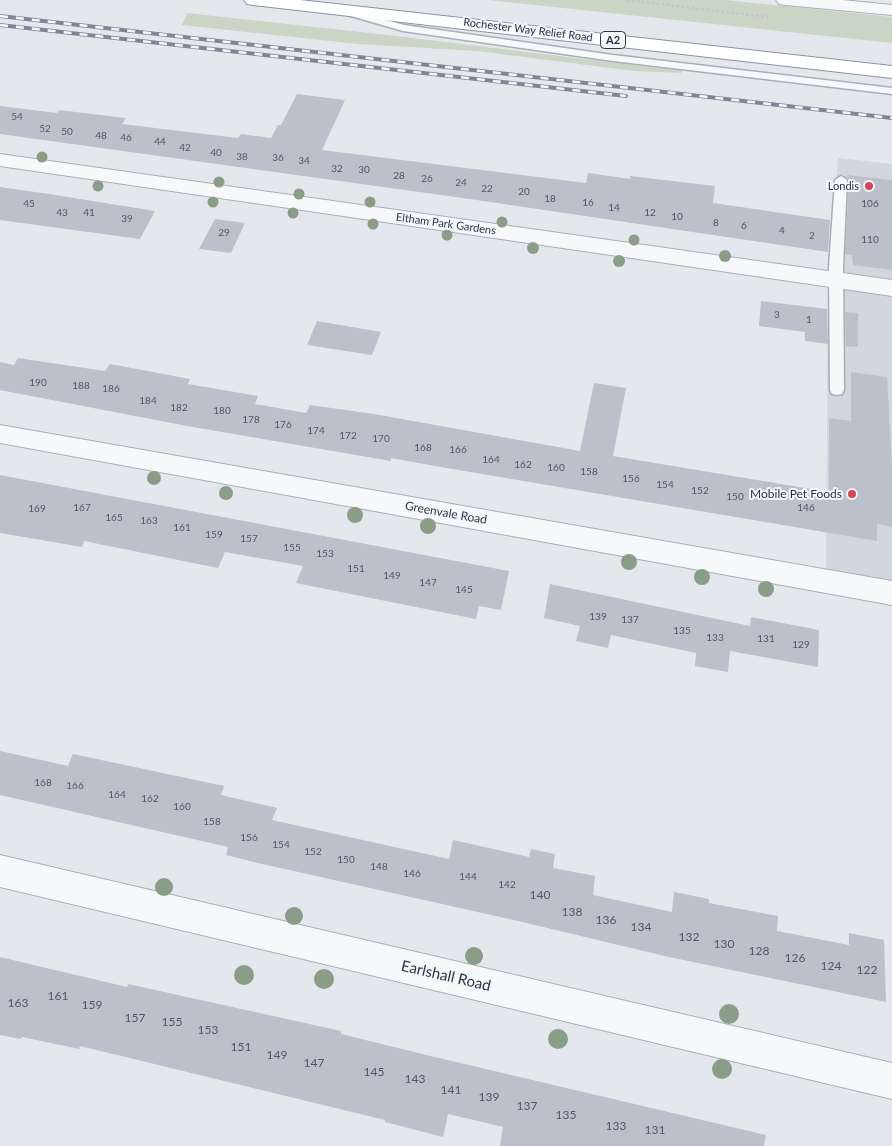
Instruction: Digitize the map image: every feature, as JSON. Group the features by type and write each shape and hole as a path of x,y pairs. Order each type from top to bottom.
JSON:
{"highway":[{"name":"Rochester Way Relief Road","path":"253,0 892,72"}],"street":[{"path":"785,0 892,10"},
{"name":"Eltham Park Gardens","path":"0,160 892,288"},
{"name":"Greenvale Road","path":"0,434 892,593"},
{"name":"Earlshall Road","path":"0,871 892,1081"}],"lane":[{"path":"335,8 403,28 623,59 892,91"},
{"path":"837,390 836,280 841,180"}],"path":[{"path":"627,0 773,18"}],"shaded area":[{"path":"838,158 892,164 892,582 826,573 828,285"}],"green space":[{"path":"488,0 725,0 892,17 892,43"},
{"path":"187,13 388,35 682,71 681,73 634,71 477,51 358,44 182,25"}],"building":[{"path":"297,94 345,100 322,150 586,183 588,173 630,179 630,176 715,186 713,203 830,220 828,252 470,199 0,134 0,106 57,113 59,110 126,118 122,124 238,138 241,134 271,138 278,125 281,125"},
{"path":"846,175 892,180 892,270 853,265 852,255 845,254 849,180"},
{"path":"0,187 155,211 140,239 0,220"},
{"path":"215,219 245,223 231,253 199,249"},
{"path":"761,301 827,309 828,344 805,341 805,332 759,326"},
{"path":"845,312 858,313 858,347 846,346"},
{"path":"317,321 381,332 372,355 307,345"},
{"path":"18,358 105,371 110,364 190,379 188,384 258,396 255,404 306,413 310,405 374,414 580,451 594,383 626,388 613,456 829,492 829,418 851,421 851,372 887,377 892,470 892,527 877,524 877,541 391,458 391,461 187,426 0,390 0,362 14,365"},
{"path":"0,475 509,571 501,610 479,606 476,619 296,583 303,566 225,552 218,568 84,541 82,547 0,533"},
{"path":"550,584 750,626 751,617 819,630 818,667 730,651 728,672 695,666 696,653 611,635 608,648 576,641 580,626 544,618"},
{"path":"0,751 68,766 73,754 224,786 221,795 277,808 272,820 449,859 453,840 529,857 531,849 555,854 553,868 595,876 593,895 672,912 674,892 709,899 709,903 778,916 777,931 849,945 849,933 884,940 886,1002 669,957 258,863 226,855 228,847 0,795"},
{"path":"0,957 127,987 128,984 341,1031 341,1034 439,1058 766,1135 764,1146 500,1146 503,1127 448,1114 443,1137 385,1122 385,1120 80,1046 79,1049 22,1037 21,1039 0,1035"}],"railway":[{"path":"0,16 892,118"},
{"path":"0,25 626,96"}],"place":[{"name":"Londis","path":"869,186"},
{"name":"Mobile Pet Foods","path":"852,494"}]}
